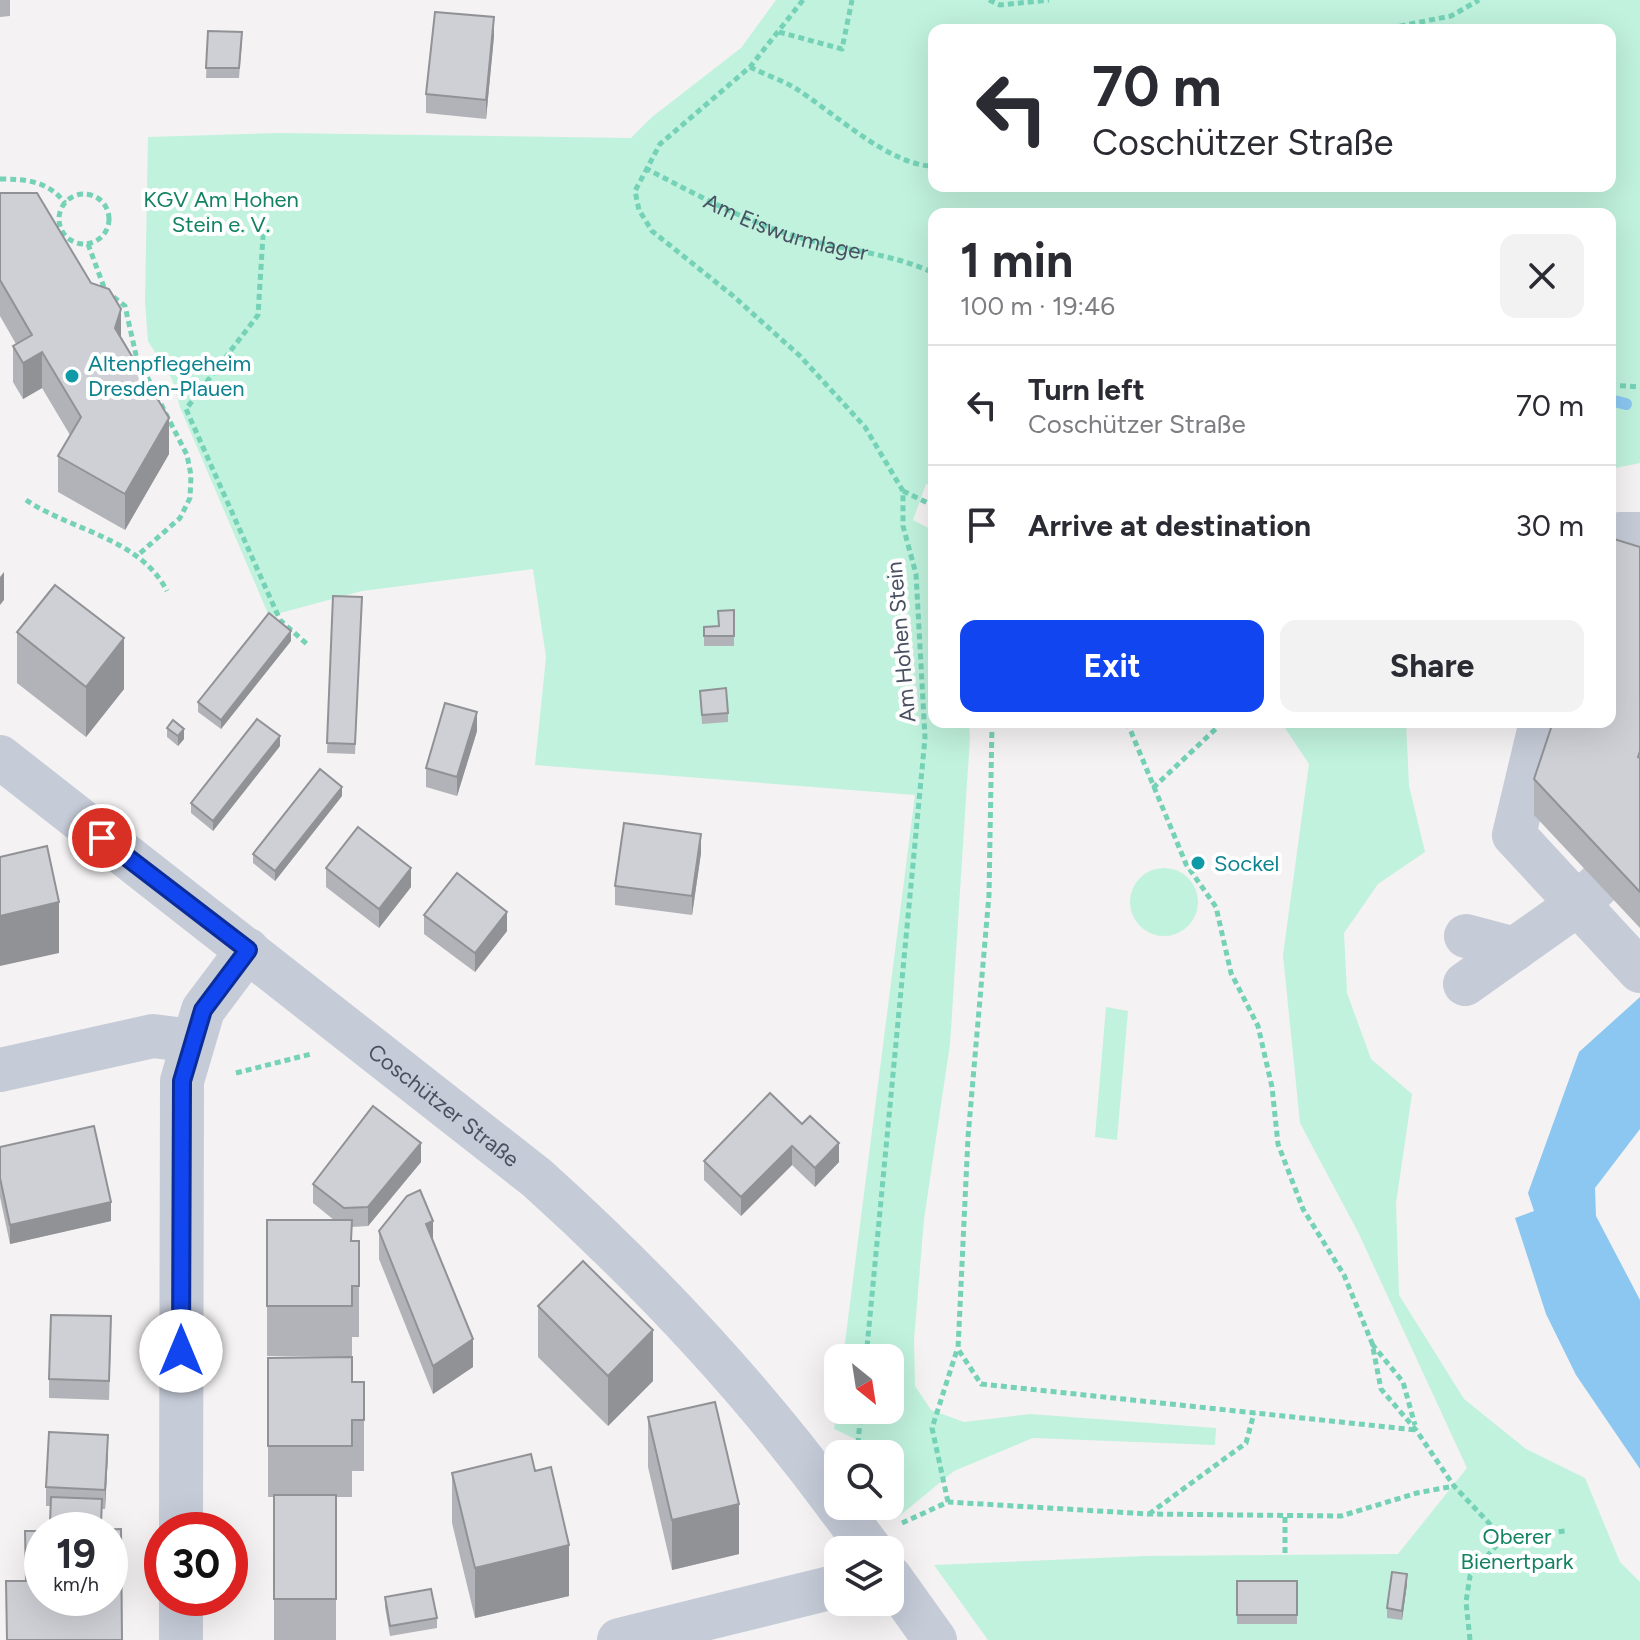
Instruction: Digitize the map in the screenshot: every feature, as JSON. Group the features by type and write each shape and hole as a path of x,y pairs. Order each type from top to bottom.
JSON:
{"street":[{"path":"1616,543 1620,534 1640,534"},
{"path":"1540,728 1514,835 1588,894 1640,971"},
{"name":"Coschützer Straße","path":"0,757 537,1178 620,1253 703,1337 824,1488"},
{"path":"1465,984 1588,894"},
{"path":"1466,936 1515,949"},
{"path":"181,1512 182,1081 203,1010 248,950"},
{"path":"0,1070 153,1036 192,1041"},
{"name":"Coschützer Straße","path":"856,1520 877,1536"},
{"path":"619,1640 824,1589"},
{"path":"904,1597 935,1640"},
{"path":"181,1616 181,1640"}],"path":[{"name":"Am Hohen Stein","path":"803,0 750,67 660,144 635,191 639,210 652,231 732,295 800,356 865,427 903,491 903,526 916,574 925,738 867,1344"},
{"path":"779,32 842,49 852,0"},
{"path":"989,0 1000,5 1049,0"},
{"path":"1410,24 1451,16 1479,0"},
{"path":"750,67 792,87 873,142 918,166 928,166"},
{"name":"Am Eiswurmlager","path":"645,168 717,207 793,236 910,262 928,270"},
{"path":"0,179 27,179 54,189 65,203"},
{"path":"87,195 106,207 106,230 102,237 88,244 79,244 64,235 59,219 65,203 87,195"},
{"path":"265,204 258,315 186,409 280,620 308,645"},
{"path":"88,244 105,290 125,306 136,355 187,455 191,475 190,498 180,518 138,555"},
{"path":"1616,385 1640,387"},
{"path":"903,491 928,503"},
{"path":"26,500 138,555 157,572 167,591"},
{"path":"948,1502 932,1428 958,1349 968,1137 989,895 992,728"},
{"path":"1129,728 1186,864 1216,907 1231,973 1258,1026 1272,1087 1278,1144 1303,1209 1344,1275 1372,1343 1381,1389 1416,1430 1454,1486 1503,1538"},
{"path":"1153,788 1217,728"},
{"path":"236,1073 318,1052"},
{"path":"1372,1343 1403,1382 1416,1430"},
{"path":"958,1349 981,1384 1416,1430"},
{"path":"1149,1514 1246,1443 1254,1413"},
{"path":"886,1536 948,1502 1149,1514 1341,1516 1417,1493 1454,1486"},
{"path":"1285,1517 1285,1555"},
{"path":"1470,1640 1466,1602 1470,1576 1503,1538 1565,1531"}],"green space":[{"name":"KGV Am Hohen Stein e. V.","path":"776,0 1640,0 1640,463 1616,468 1616,208 928,208 928,485 913,520 928,528 928,728 969,728 970,737 950,1044 924,1219 914,1340 915,1386 931,1410 964,1422 1030,1414 1216,1428 1215,1445 1033,1438 954,1471 904,1512 904,1440 857,1440 834,1429 835,1424 904,1424 904,1344 845,1344 915,795 535,765 546,657 533,569 362,591 269,616 180,407 172,379 148,341 145,302 148,137 278,133 631,138 652,117 741,48"},
{"name":"Oberer Bienertpark","path":"1285,728 1406,728 1409,786 1425,852 1378,884 1344,933 1347,993 1371,1059 1412,1094 1396,1203 1399,1295 1464,1399 1526,1449 1585,1478 1620,1562 1640,1582 1640,1640 988,1640 934,1565 1145,1556 1398,1554 1467,1468 1358,1232 1300,1123 1283,955 1309,764"},
{"path":"1164,868 1177,870 1188,878 1196,889 1196,915 1188,926 1177,934 1164,936 1151,934 1140,926 1132,915 1130,902 1132,889 1140,878 1151,870"},
{"path":"1106,1007 1128,1011 1117,1140 1095,1137"}],"water":[{"path":"1640,997 1640,1129 1595,1188 1596,1216 1640,1300 1640,1469 1576,1375 1546,1314 1515,1218 1534,1211 1528,1193 1579,1052"}],"building":[{"path":"435,12 494,17 486,100 426,94"},
{"path":"208,31 242,32 239,68 206,68"},
{"name":"Altenpflegeheim Dresden-Plauen","path":"0,193 37,193 91,283 109,289 121,309 115,328 169,418 125,494 58,456 81,417 42,352 23,363 13,346 32,335 0,280"},
{"path":"1616,540 1640,547 1640,892 1534,779 1551,728 1616,728"},
{"path":"55,585 124,638 86,687 17,632"},
{"path":"333,596 362,597 355,744 327,743"},
{"path":"734,610 734,636 704,636 704,627 719,626 718,611"},
{"path":"269,613 291,631 221,720 198,702"},
{"path":"726,688 728,713 702,715 700,691"},
{"path":"445,703 477,712 457,777 426,768"},
{"path":"257,719 280,736 213,821 191,803"},
{"path":"173,720 184,729 178,736 167,728"},
{"path":"320,769 342,787 275,871 253,854"},
{"path":"624,823 701,834 692,896 615,886"},
{"path":"358,827 411,868 379,909 326,868"},
{"path":"47,846 59,902 0,916 0,857"},
{"path":"457,873 507,912 475,953 424,915"},
{"path":"770,1093 802,1124 810,1116 839,1143 815,1168 792,1146 741,1197 704,1161"},
{"path":"373,1106 421,1143 368,1207 344,1208 313,1184"},
{"path":"94,1126 111,1202 10,1225 0,1178 0,1147"},
{"path":"420,1190 433,1221 426,1224 473,1339 433,1366 379,1231 407,1196"},
{"path":"267,1220 352,1220 351,1241 359,1241 359,1286 352,1286 352,1306 267,1306"},
{"path":"583,1261 653,1330 608,1376 538,1306"},
{"path":"51,1315 111,1316 109,1381 49,1379"},
{"path":"352,1357 352,1382 364,1382 364,1420 352,1420 352,1446 268,1446 268,1358"},
{"path":"715,1402 739,1504 672,1520 648,1417"},
{"path":"49,1432 108,1435 105,1490 46,1487"},
{"path":"531,1454 535,1471 551,1467 569,1545 475,1568 452,1473"},
{"path":"274,1495 336,1495 336,1599 274,1599"},
{"path":"51,1497 102,1499 101,1512 50,1512"},
{"path":"1392,1572 1407,1574 1402,1611 1387,1608"},
{"path":"6,1581 24,1581 24,1616 122,1616 122,1640 7,1640"},
{"path":"1237,1581 1297,1581 1297,1615 1237,1615"},
{"path":"431,1589 437,1618 390,1626 385,1597"}],"waterway":[{"path":"1616,402 1626,404"}],"place":[{"name":"Altenpflegeheim Dresden-Plauen","path":"72,376"},
{"name":"Sockel","path":"1198,863"}],"route":[{"path":"102,838 248,950 203,1010 182,1081 181,1351"}]}
